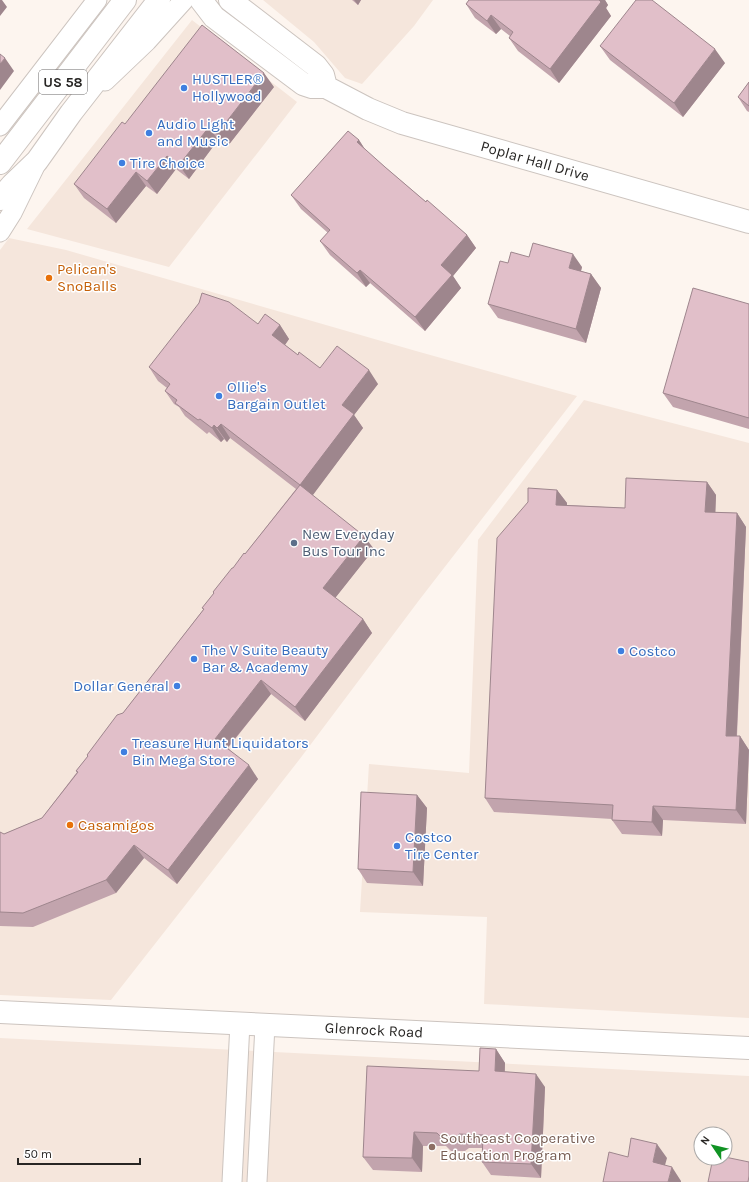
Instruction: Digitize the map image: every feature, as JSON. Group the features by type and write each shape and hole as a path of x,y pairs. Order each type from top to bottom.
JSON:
{"street":[{"path":"0,126 97,0"},
{"name":"US 58","path":"0,163 125,0"},
{"name":"US 58","path":"0,199 12,185 37,162 71,113 158,0"},
{"path":"71,113 147,41 184,0"},
{"name":"Poplar Hall Drive","path":"201,0 214,17 297,81 312,87 326,87 368,109 402,123 749,222"},
{"path":"230,0 316,66 323,75 326,87"},
{"path":"0,232 12,213 37,162"},
{"name":"Glenrock Road","path":"0,1012 749,1048"},
{"path":"232,1182 240,1023"},
{"path":"258,1182 265,1024"}],"shaded area":[{"path":"263,0 433,0 414,26 362,84 345,78 314,42"},
{"path":"192,20 297,102 169,267 27,229"},
{"path":"9,238 66,250 577,396 420,599 299,760 111,1000 0,995 0,250"},
{"path":"584,400 749,443 749,1018 484,1004 487,917 360,912 369,764 469,773 478,540"},
{"path":"0,1038 749,1076 749,1182 0,1182"}],"building":[{"path":"469,0 599,0 601,2 550,69 509,38 513,32 491,15 487,21 466,4"},
{"path":"636,0 652,0 715,49 674,103 600,46"},
{"path":"202,25 264,73 217,134 209,127 179,165 167,156 147,181 136,172 107,209 74,184 122,122 125,124"},
{"path":"0,54 5,58 0,64"},
{"path":"749,82 749,106 738,97"},
{"path":"348,131 359,140 357,142 385,167 426,202 427,200 467,235 441,265 452,275 415,317 360,270 357,273 320,241 330,230 291,195"},
{"path":"533,243 573,254 569,268 591,274 576,329 488,304 500,261 508,263 511,252 529,257"},
{"path":"693,288 749,304 749,418 663,393"},
{"path":"202,293 229,302 258,324 265,314 280,325 272,335 298,355 299,352 320,368 337,346 369,370 342,405 354,414 300,485 221,424 217,428 214,425 212,428 200,419 198,420 175,403 177,400 165,391 170,384 149,367 199,303"},
{"name":"Costco","path":"626,478 707,482 705,512 737,513 726,736 740,736 736,810 653,806 652,822 612,820 613,805 485,798 497,538 528,502 528,488 557,490 556,505 625,508"},
{"path":"300,485 364,536 323,588 363,619 295,707 261,680 215,739 249,765 168,870 134,845 106,880 23,913 0,912 0,832 4,834 42,818 78,772 76,771 117,715 123,713 204,609 202,608 214,593 213,592"},
{"name":"Costco Tire Center","path":"361,792 417,795 413,872 358,869"},
{"path":"480,1048 496,1049 495,1071 536,1074 531,1164 482,1162 483,1135 459,1134 455,1138 441,1137 437,1133 414,1132 412,1158 363,1157 367,1066 479,1071"},
{"path":"631,1138 657,1144 653,1162 672,1167 668,1182 603,1182 609,1152 628,1157"},
{"path":"733,1159 749,1162 748,1182 708,1182 711,1166 733,1166"}],"place":[{"name":"HUSTLER® Hollywood","path":"184,88"},
{"name":"Audio Light and Music","path":"149,133"},
{"name":"Tire Choice","path":"122,163"},
{"name":"Pelican's SnoBalls","path":"49,278"},
{"name":"Ollie's Bargain Outlet","path":"219,396"},
{"name":"New Everyday Bus Tour Inc","path":"294,543"},
{"name":"Costco","path":"621,651"},
{"name":"The V Suite Beauty Bar & Academy","path":"194,659"},
{"name":"Dollar General","path":"177,686"},
{"name":"Treasure Hunt Liquidators Bin Mega Store","path":"124,752"},
{"name":"Casamigos","path":"70,825"},
{"name":"Costco Tire Center","path":"397,846"},
{"name":"Southeast Cooperative Education Program","path":"432,1147"}]}
